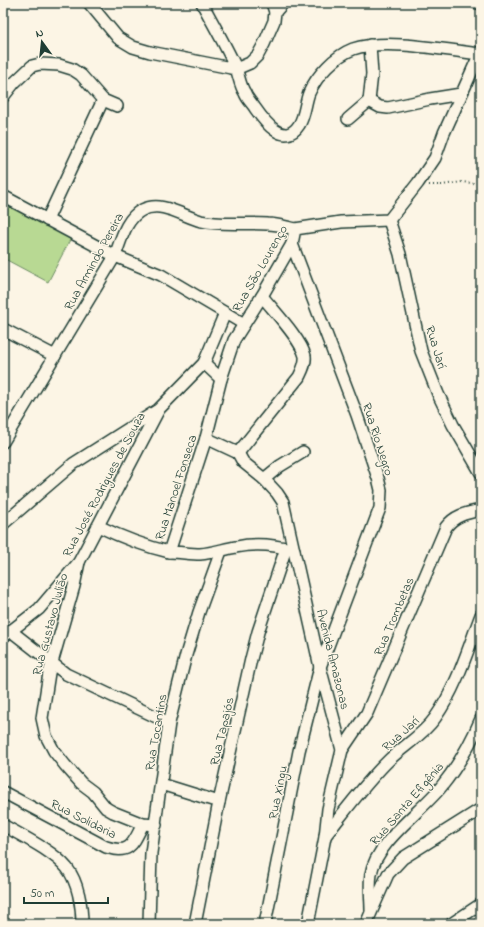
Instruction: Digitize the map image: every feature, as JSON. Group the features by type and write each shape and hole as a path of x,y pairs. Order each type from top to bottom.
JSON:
{"street":[{"path":"89,3 118,38 133,47 150,52 236,69 250,64 258,55 274,21 273,7 283,3"},
{"path":"202,3 236,69 244,93 271,128 279,133 287,134 294,130 299,124 309,93 316,81 327,67 342,54 354,49 370,45 405,45 480,53 444,133 435,158 418,183 389,220"},
{"path":"348,119 369,101 372,74 370,45"},
{"path":"3,97 14,83 32,66 40,64 59,65 72,69 81,75 103,100 117,106"},
{"path":"369,101 380,108 388,108 461,94"},
{"path":"47,220 103,100"},
{"path":"3,196 115,256 161,275 244,324"},
{"name":"Rua Armindo Pereira","path":"3,442 115,256 127,225 133,217 144,209 150,207 163,208 200,221 270,224 295,228"},
{"name":"Rua São Lourenço","path":"222,379 234,340 262,296 292,244 295,228 341,222 389,220"},
{"name":"Rua Jarí","path":"389,220 400,254 421,351 438,394 453,425 481,473"},
{"name":"Rua Rio Negro","path":"292,244 357,415 381,490 380,508 320,667"},
{"path":"238,453 299,377 305,363 305,356 296,340 262,296"},
{"path":"3,524 73,464 158,410 204,363 225,313"},
{"path":"3,329 55,356"},
{"path":"204,363 222,379"},
{"name":"Rua Manoel Fonseca","path":"222,379 206,438 169,552 201,554 236,547 257,545 290,549"},
{"name":"Rua José Rodrigues de Souza","path":"7,634 39,609 79,562 158,410"},
{"name":"Avenida Amazonas","path":"206,438 238,453 243,462 264,479 278,493 283,502 290,549 342,750 328,809 325,837 308,924"},
{"path":"264,479 280,466 303,452"},
{"name":"Rua Trombetas","path":"342,750 367,713 446,527 451,520 458,516 481,510"},
{"path":"98,526 126,539 169,552"},
{"name":"Rua Tapajós","path":"195,924 219,802 258,632 290,549"},
{"name":"Rua Tocantins","path":"149,924 151,853 169,723 194,626 221,551"},
{"name":"Rua Gustavo Julião","path":"79,562 63,626 51,662 42,718 46,736 54,751 81,783 93,792 106,808 143,824 156,825"},
{"name":"Rua Jarí","path":"325,837 375,775 391,759 427,729 436,717 454,685 481,615"},
{"path":"7,634 51,662 66,674 169,723"},
{"name":"Rua Xingu","path":"265,924 299,751 320,667"},
{"name":"Rua Santa Efigênia","path":"371,910 371,874 382,847 440,788 470,745 481,719"},
{"path":"160,784 219,802"},
{"name":"Rua Solidaria","path":"3,792 114,850 127,849 132,845 143,824"},
{"path":"366,924 388,874 403,858 481,809"},
{"path":"3,824 56,857 67,868 73,877 77,888 82,924"},
{"path":"451,924 481,904"}],"path":[{"path":"418,183 442,185 462,182 481,184"}],"green space":[{"path":"3,199 72,236 48,282 3,258"}]}
